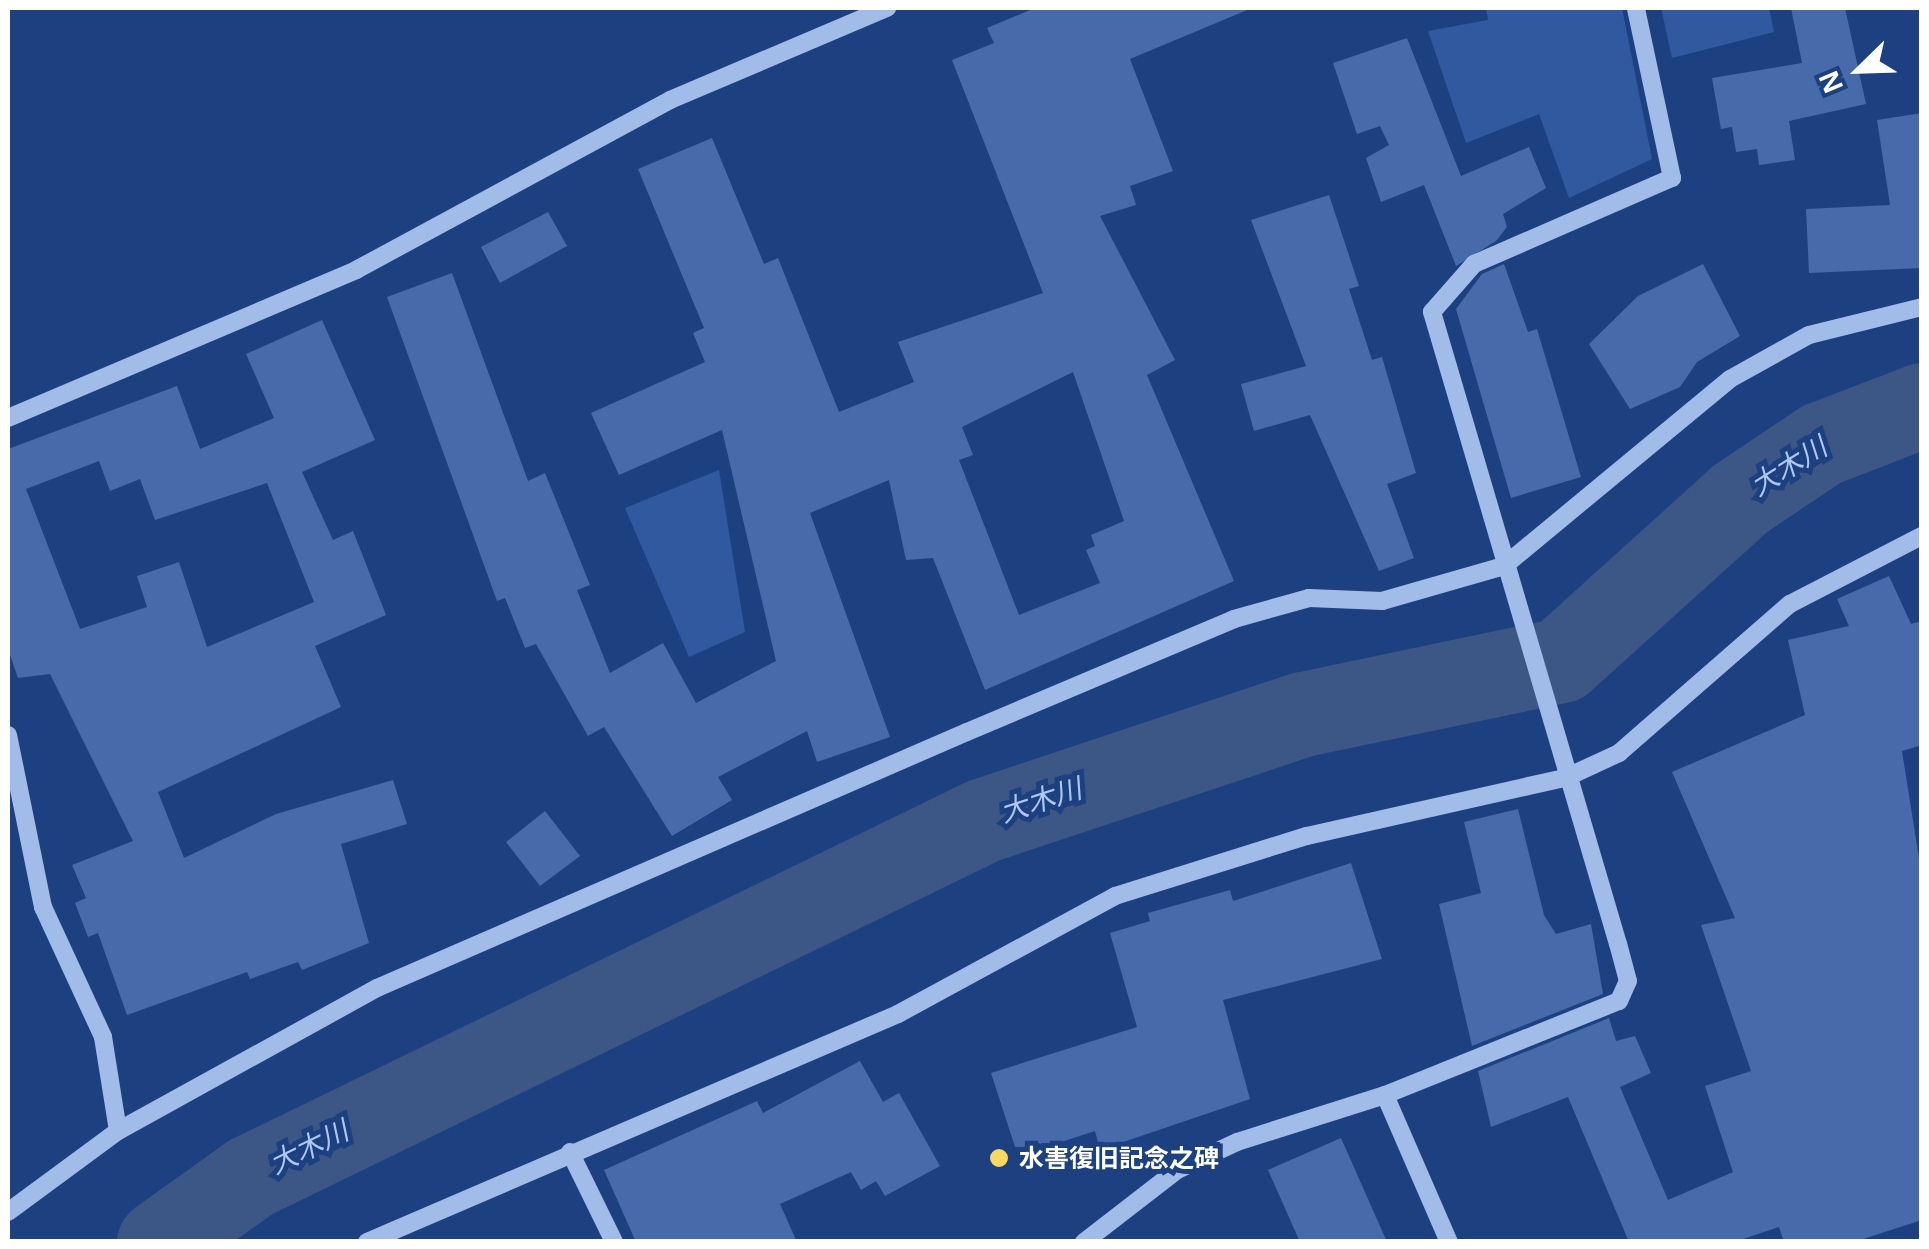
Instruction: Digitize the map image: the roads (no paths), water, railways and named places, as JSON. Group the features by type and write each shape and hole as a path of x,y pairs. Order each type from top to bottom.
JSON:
{"street":[{"path":"8,418 356,270 670,100 887,8"},
{"path":"1084,1242 1177,1170 1385,1095 1620,1001 1628,981 1565,778 1432,312 1474,264 1672,178 1636,8"},
{"path":"8,1212 118,1131 377,988 1234,619 1309,598 1382,601 1504,566 1730,379 1809,334 1922,307"},
{"path":"367,1242 898,1014 1115,896 1307,836 1565,778 1619,753 1790,604 1922,536"},
{"path":"8,735 43,907 103,1036 118,1131"},
{"path":"1385,1095 1450,1242"},
{"path":"570,1152 614,1242"}],"waterway":[{"name":"大木川","path":"159,1242 250,1177 984,820 1303,714 1561,660 1739,499 1821,444 1922,405"}],"place":[{"name":"水害復旧記念之碑","path":"999,1158"}]}
